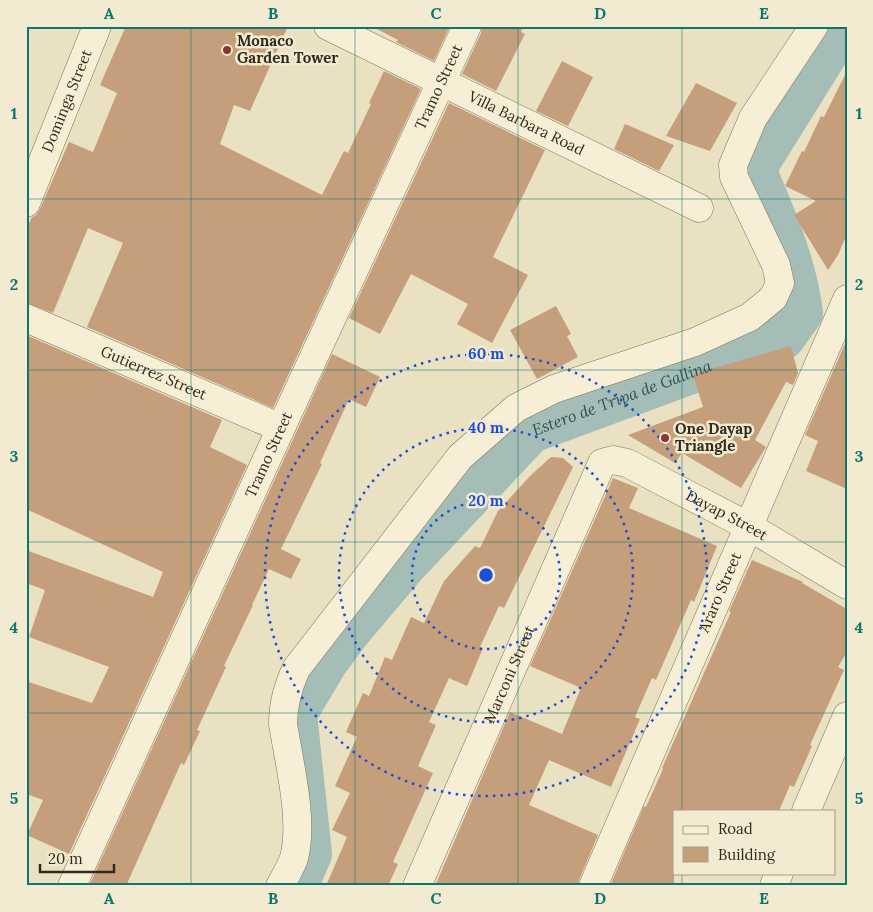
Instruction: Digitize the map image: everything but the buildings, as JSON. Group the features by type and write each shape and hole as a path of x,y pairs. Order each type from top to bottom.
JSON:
{"street":[{"name":"Dominga Street","path":"26,203 97,26"},
{"name":"Villa Barbara Road","path":"328,26 699,208"},
{"name":"Tramo Street","path":"72,886 281,428 468,26"},
{"path":"280,886 294,859 297,839 297,816 283,724 286,690 296,669 460,457 516,408 554,389 695,342 750,317 774,298 780,283 776,265 734,178 733,165 753,118 814,26"},
{"name":"Araro Street","path":"593,886 847,299"},
{"name":"Gutierrez Street","path":"26,318 281,428"},
{"name":"Dayap Street","path":"602,463 614,460 627,463 748,526 847,585"},
{"name":"Marconi Street","path":"417,886 602,463"},
{"path":"806,810 847,716"},
{"path":"774,886 779,874"}],"waterway":[{"name":"Estero de Tripa de Gallina","path":"296,886 310,854 295,714 326,662 349,631 403,567 531,431 783,338 801,313 789,258 754,169 843,26"}],"place":[{"name":"Monaco Garden Tower","path":"227,50"},
{"name":"One Dayap Triangle","path":"665,438"}]}
